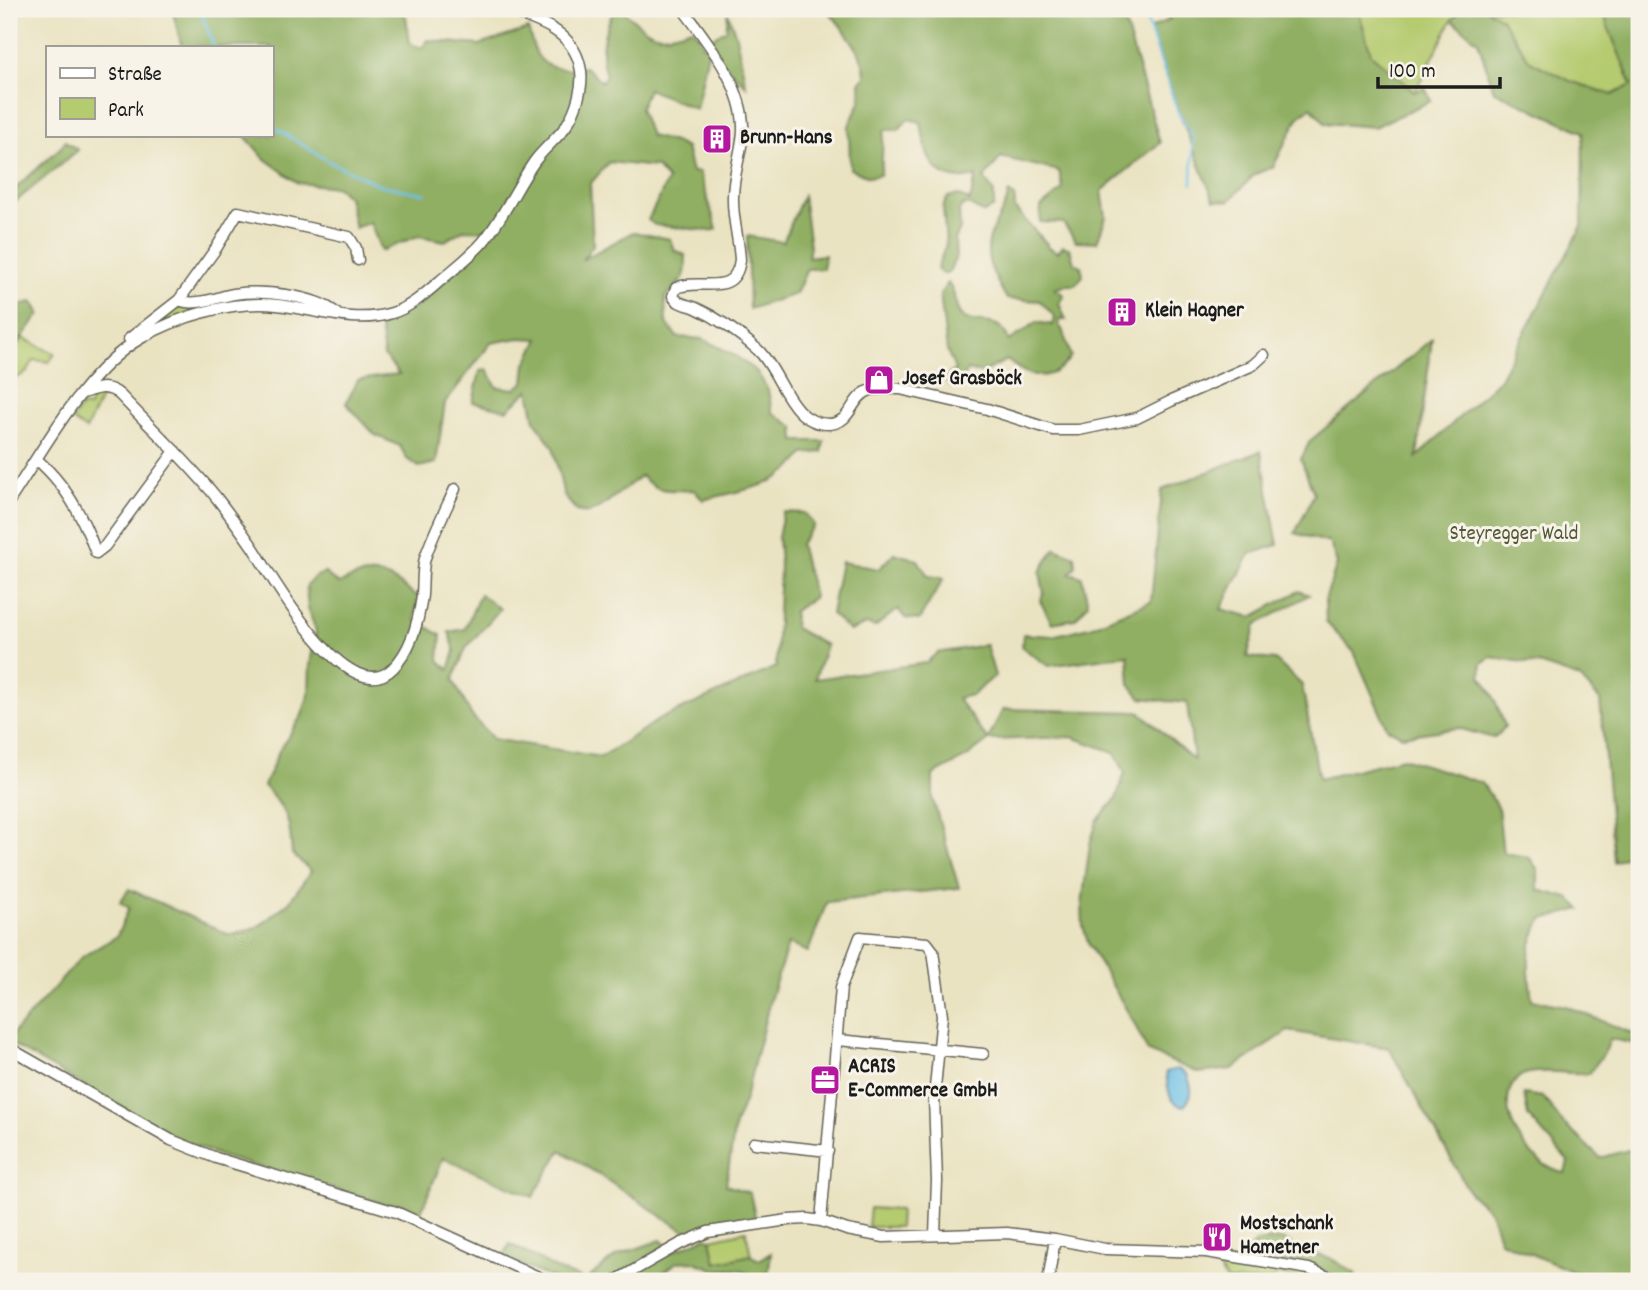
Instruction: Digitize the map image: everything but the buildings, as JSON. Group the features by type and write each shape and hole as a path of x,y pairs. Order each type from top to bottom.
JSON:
{"street":[{"path":"124,348 172,324 237,307 277,305 339,316 385,315 407,307 422,296 483,242 536,159 567,126 581,84 578,58 572,47 555,29 504,9"},
{"path":"683,9 718,60 738,104 743,129 736,163 733,201 740,260 739,268 732,279 716,285 682,285 676,288 673,296 679,303 692,306 717,319 756,349 774,370 790,400 807,418 820,423 838,422 846,418 862,395 887,388 987,409 1053,430 1079,430 1145,415 1253,365 1264,355"},
{"path":"9,501 82,393 124,348 128,340 179,300 238,212 341,234 353,241 358,260"},
{"path":"179,300 190,303 237,294 279,294 323,305 339,316"},
{"path":"82,393 101,388 113,389 175,451 234,520 281,592 314,636 349,669 361,675 370,677 390,671 407,648 417,622 425,559 455,489"},
{"path":"36,459 47,468 79,512 96,553 105,546 175,451"},
{"path":"821,1221 841,984 860,937 927,943 933,951 942,1016 934,1098 937,1181 935,1235"},
{"path":"838,1040 983,1054"},
{"path":"9,1048 146,1128 183,1146 396,1212 547,1281"},
{"path":"754,1143 828,1151"},
{"path":"615,1281 680,1244 708,1232 788,1220 821,1221 847,1230 884,1237 1007,1233 1055,1238 1105,1249 1206,1252 1309,1269 1338,1281"},
{"path":"1048,1281 1055,1238"}],"green space":[{"path":"172,9 397,9 406,16 410,44 422,48 428,40 479,45 528,29 542,61 560,68 585,67 602,82 606,75 602,59 603,43 613,12 622,10 647,30 661,35 692,28 700,37 702,45 709,47 710,39 726,30 728,13 736,36 746,86 709,48 696,109 648,89 640,108 650,136 686,148 692,172 699,172 717,229 711,231 655,225 648,220 668,180 656,167 609,162 590,184 593,245 582,260 633,232 670,239 674,250 685,255 686,269 679,283 665,297 666,322 677,337 703,339 736,356 757,372 768,390 772,412 794,427 795,441 824,441 822,452 804,454 794,466 771,481 703,500 694,490 659,488 641,476 601,507 588,513 577,511 564,496 553,447 535,421 529,390 507,410 473,402 480,371 487,369 497,387 515,389 524,382 526,364 539,339 519,338 491,343 445,403 436,463 419,467 407,459 400,446 375,435 346,403 358,380 399,374 384,356 380,327 419,304 494,231 463,230 445,241 418,236 381,251 370,222 355,228 348,197 337,187 298,183 265,159 245,136 273,136 273,46 182,46"},
{"path":"827,9 1117,9 1118,21 1126,26 1160,143 1102,191 1106,217 1097,242 1076,241 1063,223 1040,222 1041,207 1063,189 1059,171 1001,157 984,178 994,193 994,207 984,213 970,205 964,205 959,210 960,229 955,240 956,257 949,272 942,274 937,269 946,244 943,207 948,197 958,195 970,201 976,176 956,179 937,170 928,156 921,122 908,119 898,130 885,130 880,175 869,177 850,169 849,126 861,100 860,82 865,77 864,68 852,41"},
{"path":"1158,9 1358,9 1371,54 1415,92 1425,87 1431,101 1374,127 1325,123 1311,107 1298,118 1273,167 1255,174 1229,201 1214,200 1178,110 1150,29 1170,19"},
{"path":"1358,9 1462,9 1452,20 1415,92 1371,54"},
{"name":"Steyregger Wald","path":"1462,9 1486,9 1501,18 1530,61 1570,81 1612,95 1632,85 1603,9 1639,9 1639,851 1614,862 1600,700 1580,678 1542,665 1491,657 1482,663 1481,676 1493,695 1505,726 1500,733 1493,738 1458,728 1402,736 1387,728 1354,652 1326,622 1325,600 1337,564 1330,543 1295,533 1314,494 1301,459 1310,441 1432,339 1417,457 1499,380 1582,226 1583,132 1494,91 1478,41 1452,20"},
{"path":"1486,9 1603,9 1632,85 1612,95 1570,81 1530,61 1501,18"},
{"path":"65,141 78,150 9,207 9,194"},
{"path":"1009,193 1015,197 1015,209 1047,247 1058,252 1063,246 1070,249 1074,263 1081,266 1083,276 1075,285 1055,289 1064,295 1059,303 1066,320 1059,320 1059,326 1071,356 1064,365 1049,375 1032,374 1007,360 981,373 968,370 963,378 951,387 945,379 955,369 947,351 940,294 948,283 963,317 1000,327 1009,341 1037,322 1053,325 1055,317 1040,301 1007,299 990,265 990,238"},
{"path":"803,196 810,246 808,257 825,255 823,269 807,269 796,294 749,309 747,236 783,242"},
{"path":"261,294 324,307 263,301 152,328 150,324 174,307"},
{"path":"33,302 40,314 9,354 9,307"},
{"path":"23,338 55,354 49,362 34,360 27,372 9,382 9,354"},
{"path":"104,391 86,430 72,420 82,406 89,407 92,398 87,395"},
{"path":"1261,451 1278,545 1250,554 1221,609 1252,617 1299,591 1309,595 1256,625 1247,657 1275,660 1302,685 1319,779 1403,758 1482,783 1498,807 1503,853 1529,857 1538,870 1538,890 1569,898 1581,909 1543,919 1537,929 1529,958 1532,1000 1566,1006 1636,1035 1639,1033 1639,1056 1632,1043 1610,1039 1606,1050 1589,1074 1525,1074 1519,1077 1510,1089 1508,1103 1517,1134 1539,1160 1552,1169 1565,1173 1568,1161 1528,1116 1524,1094 1543,1097 1561,1121 1600,1158 1639,1147 1639,1281 1595,1281 1500,1241 1490,1211 1470,1193 1389,1048 1288,1031 1232,1069 1199,1073 1148,1052 1088,943 1083,926 1082,904 1090,844 1097,821 1116,799 1125,772 1114,752 1072,737 989,740 967,757 933,775 933,800 959,888 827,902 808,952 788,944 770,1000 745,1099 735,1125 726,1185 750,1193 756,1221 689,1234 561,1150 533,1197 443,1158 418,1219 375,1201 224,1157 183,1142 9,1043 9,1038 82,957 117,936 129,908 120,902 129,889 230,935 258,927 289,902 311,871 292,854 286,816 264,786 279,751 302,715 309,694 310,664 316,631 308,609 306,587 314,577 325,573 339,584 360,575 379,574 396,581 414,595 419,595 415,620 441,635 439,660 449,670 455,651 449,632 465,629 480,594 500,609 466,648 453,680 472,716 493,739 601,757 660,719 776,667 780,564 778,538 783,512 805,513 814,525 800,544 814,597 793,612 795,628 826,645 815,679 926,663 937,653 986,645 995,676 972,695 957,698 988,740 1003,709 1140,712 1194,760 1187,703 1141,698 1130,684 1128,655 1048,666 1022,647 1023,634 1052,636 1093,626 1151,601 1162,490"},
{"path":"1055,548 1075,556 1076,566 1070,573 1082,577 1088,604 1075,619 1052,623 1040,601 1044,593 1040,572"},
{"path":"894,553 918,560 928,576 944,578 919,620 905,618 898,609 875,627 866,624 850,631 831,614 841,562 879,569"},
{"path":"870,1208 900,1210 899,1227 868,1227"},
{"path":"746,1231 751,1255 716,1263 711,1239"},
{"path":"705,1237 711,1239 716,1263 751,1255 759,1260 771,1253 768,1276 771,1281 759,1281 741,1270 714,1269 692,1261 677,1262 653,1281 558,1281 503,1257 510,1244 558,1270 586,1280 616,1256 661,1240 672,1252"},
{"path":"1282,1239 1303,1251 1330,1258 1356,1274 1351,1281 1347,1281 1315,1268 1242,1256 1256,1242"},
{"path":"1217,1259 1309,1272 1333,1281 1308,1281 1278,1274 1270,1281 1227,1281 1216,1264"}],"water":[{"path":"1177,1069 1187,1074 1191,1087 1191,1095 1184,1106 1174,1102 1168,1088 1166,1072"}],"waterway":[{"path":"200,9 214,46"},
{"path":"1143,9 1178,112 1193,137 1192,184"},
{"path":"273,126 328,161 380,185 425,194"}],"place":[{"name":"Brunn-Hans","path":"717,139"},
{"name":"Klein Hagner","path":"1122,312"},
{"name":"Josef Grasböck","path":"879,380"},
{"name":"ACRIS E-Commerce GmbH","path":"825,1080"},
{"name":"Mostschank Hametner","path":"1217,1237"}]}
